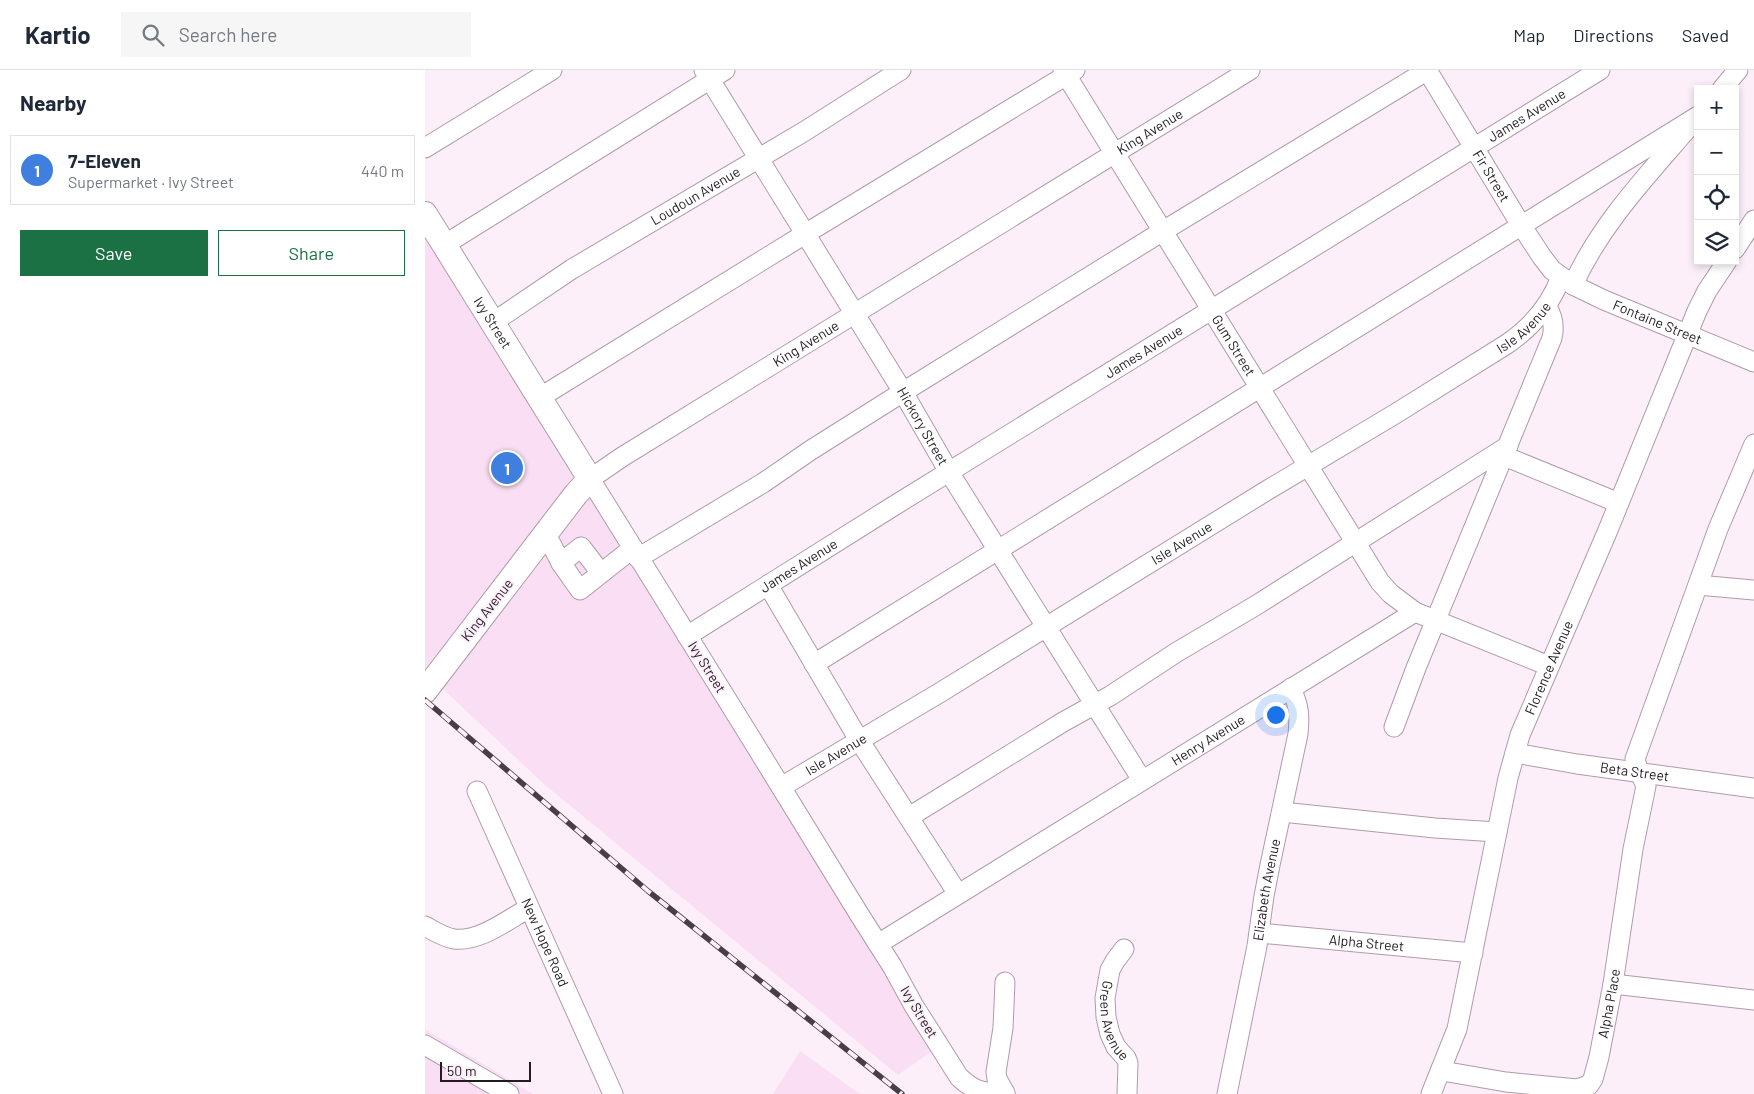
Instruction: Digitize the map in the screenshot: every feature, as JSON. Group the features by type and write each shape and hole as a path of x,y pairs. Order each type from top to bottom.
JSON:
{"main road":[{"name":"Ivy Street","path":"425,214 590,479"},
{"name":"King Avenue","path":"425,691 576,494 590,479"}],"street":[{"path":"425,148 552,70"},
{"name":"Loudoun Avenue","path":"492,323 572,270 759,159 901,70"},
{"name":"King Avenue","path":"590,479 622,457 1250,70"},
{"path":"546,534 561,563 580,590 601,573 763,483 811,450 903,392 1427,70"},
{"name":"Fir Street","path":"1427,70 1542,257 1552,270 1567,281"},
{"name":"James Avenue","path":"687,636 1600,70"},
{"path":"1725,85 1738,70"},
{"path":"539,398 1068,72"},
{"name":"Gum Street","path":"1068,72 1114,153 1380,582 1397,600 1415,612"},
{"path":"444,245 713,73"},
{"name":"Hickory Street","path":"713,73 759,159 903,392 949,472 1141,780"},
{"path":"814,664 1694,118"},
{"name":"Isle Avenue","path":"781,788 941,692 1524,332 1583,262 1614,216 1694,121"},
{"path":"1739,243 1754,220"},
{"name":"Florence Avenue","path":"1431,1094 1457,1029 1497,832 1520,735 1619,503 1687,334 1707,291 1724,265"},
{"name":"Fontaine Street","path":"1567,281 1604,300 1754,362"},
{"path":"1394,727 1416,668 1554,330 1553,321 1547,307"},
{"name":"Alpha Place","path":"1441,1069 1448,1072 1506,1082 1577,1090 1589,1085 1593,1079 1613,984 1633,849 1646,786 1635,759 1719,529 1754,444"},
{"path":"1506,451 1619,503"},
{"path":"909,817 1063,722 1110,696 1177,652 1506,451"},
{"name":"Ivy Street","path":"590,479 959,1077 966,1084 977,1090 1005,1094"},
{"path":"561,563 581,547 601,573"},
{"path":"768,585 859,740 958,894"},
{"path":"1698,585 1754,590"},
{"path":"1415,612 1549,666"},
{"name":"Henry Avenue","path":"878,944 1415,612"},
{"name":"Elizabeth Avenue","path":"1227,1094 1259,933 1264,896 1298,734 1300,714 1291,688"},
{"name":"Beta Street","path":"1515,753 1577,764 1754,788"},
{"name":"New Hope Road","path":"477,791 613,1094"},
{"path":"1282,812 1435,828 1497,832"},
{"path":"425,926 454,939 468,938 495,927 529,908"},
{"name":"Alpha Street","path":"1259,933 1473,953"},
{"name":"Green Avenue","path":"1124,949 1110,970 1105,998 1106,1017 1110,1034 1116,1047 1129,1063 1127,1094"},
{"path":"1005,982 1003,1028 996,1072 997,1079 1005,1094"},
{"path":"1613,984 1754,1000"},
{"path":"425,1044 483,1087 509,1094"}],"shaded area":[{"path":"425,227 932,1051 898,1075 545,785 425,672"},
{"path":"425,1029 518,1085 533,1094 425,1094"},
{"path":"800,1051 860,1094 773,1094"}],"railway":[{"path":"425,700 648,891 902,1094"}],"place":[{"name":"7-Eleven","path":"507,468"}]}
